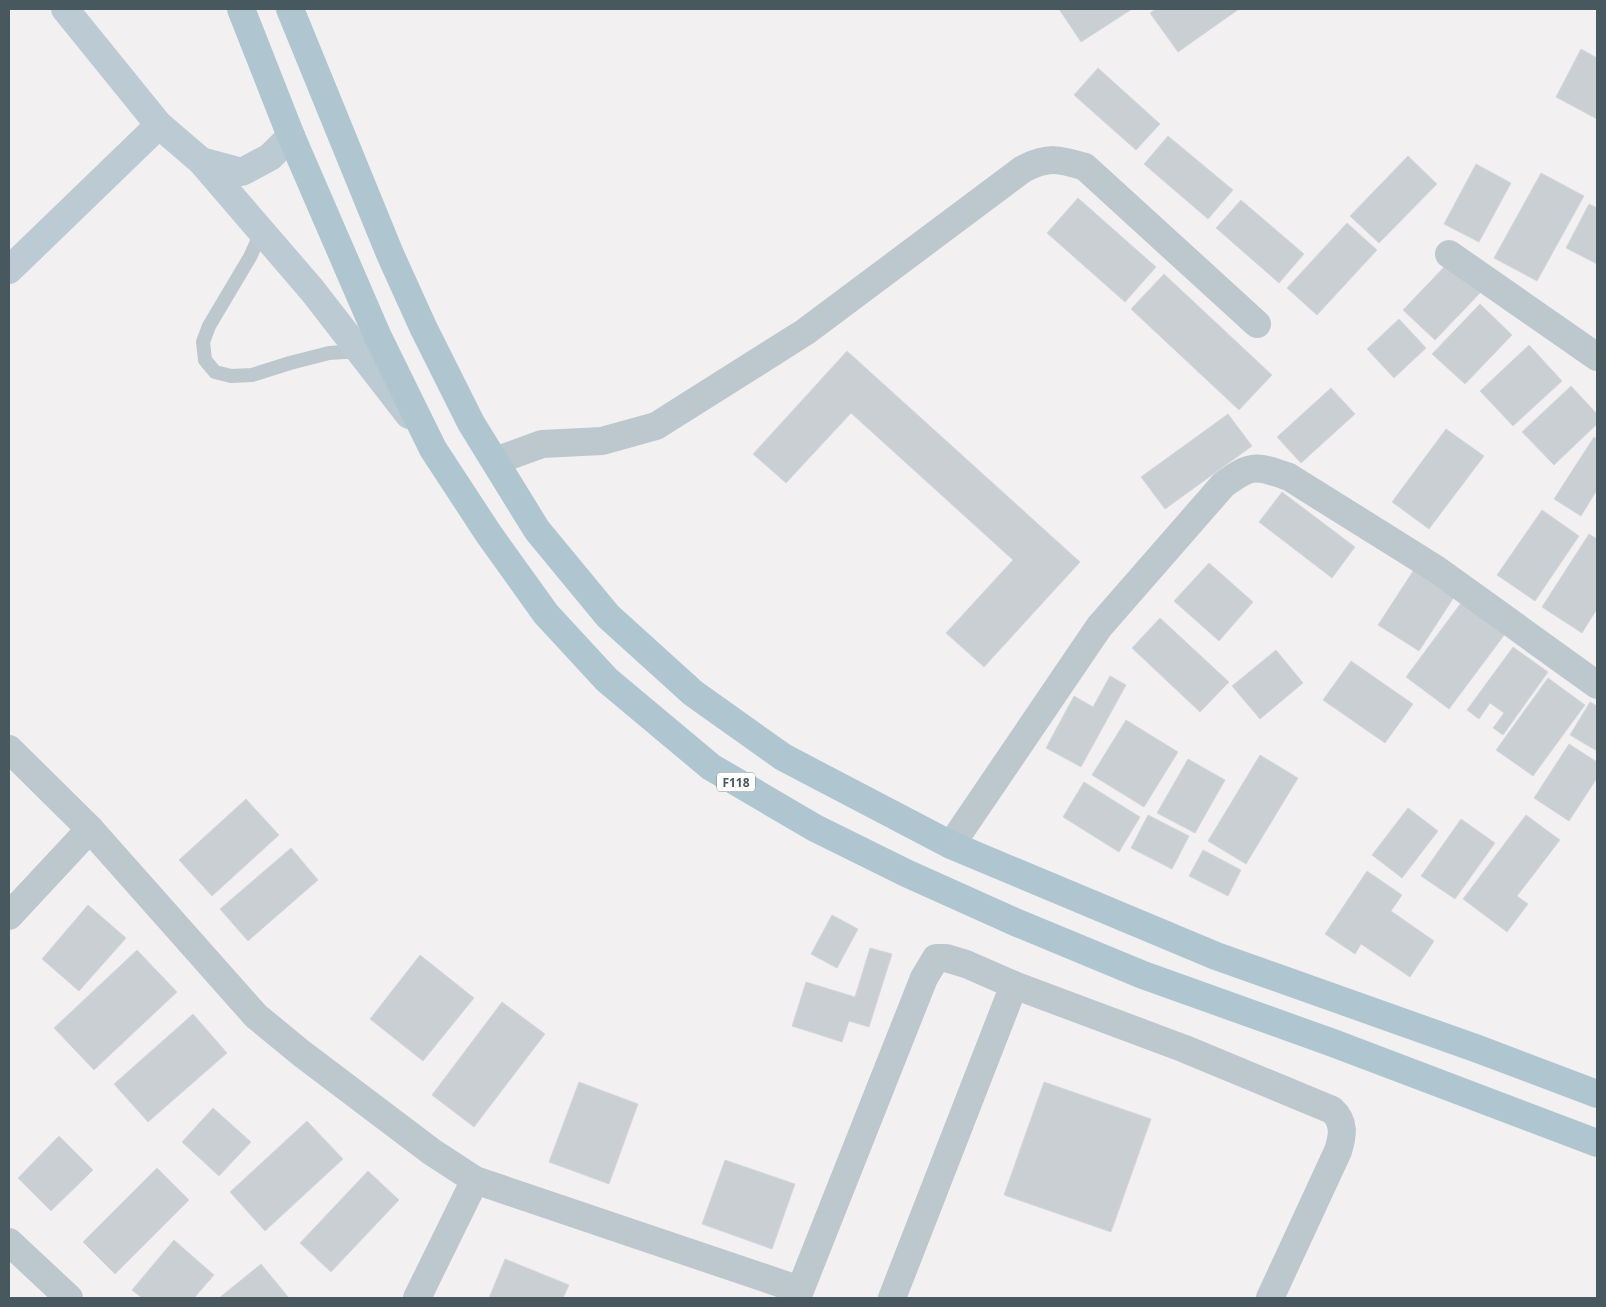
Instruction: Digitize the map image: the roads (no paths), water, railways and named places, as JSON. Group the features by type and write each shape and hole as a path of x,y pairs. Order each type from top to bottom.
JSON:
{"main road":[{"path":"65,9 159,125 201,161 312,290 429,440"},
{"name":"F118","path":"241,9 292,136 378,337 433,449 488,533 546,614 607,680 711,767 816,828 906,873 1015,922 1143,975 1333,1043 1597,1143"},
{"path":"290,9 390,254 423,327 471,423 537,530 608,616 693,693 782,757 951,845 1216,956 1478,1049 1597,1094"},
{"path":"9,270 159,125"},
{"path":"201,161 242,172 270,157 292,136"}],"street":[{"path":"495,461 542,444 602,441 656,426 805,332 1023,169 1040,161 1063,160 1085,167 1257,324"},
{"path":"1449,254 1597,357"},
{"path":"951,845 1099,627 1223,484 1238,474 1255,467 1289,477 1436,569 1597,685"},
{"path":"9,749 90,829 256,1016 301,1053 432,1152 475,1180 798,1294 924,978 936,958 946,958 966,964 1014,985 1185,1049 1332,1110 1338,1116 1343,1129 1338,1151 1270,1298"},
{"path":"9,916 90,829"},
{"path":"892,1298 1014,985"},
{"path":"417,1298 475,1180"},
{"path":"9,1242 69,1298"}],"lane":[{"path":"262,232 250,257 209,326 203,342 205,360 215,372 231,376 252,375 329,353 360,351"}]}
